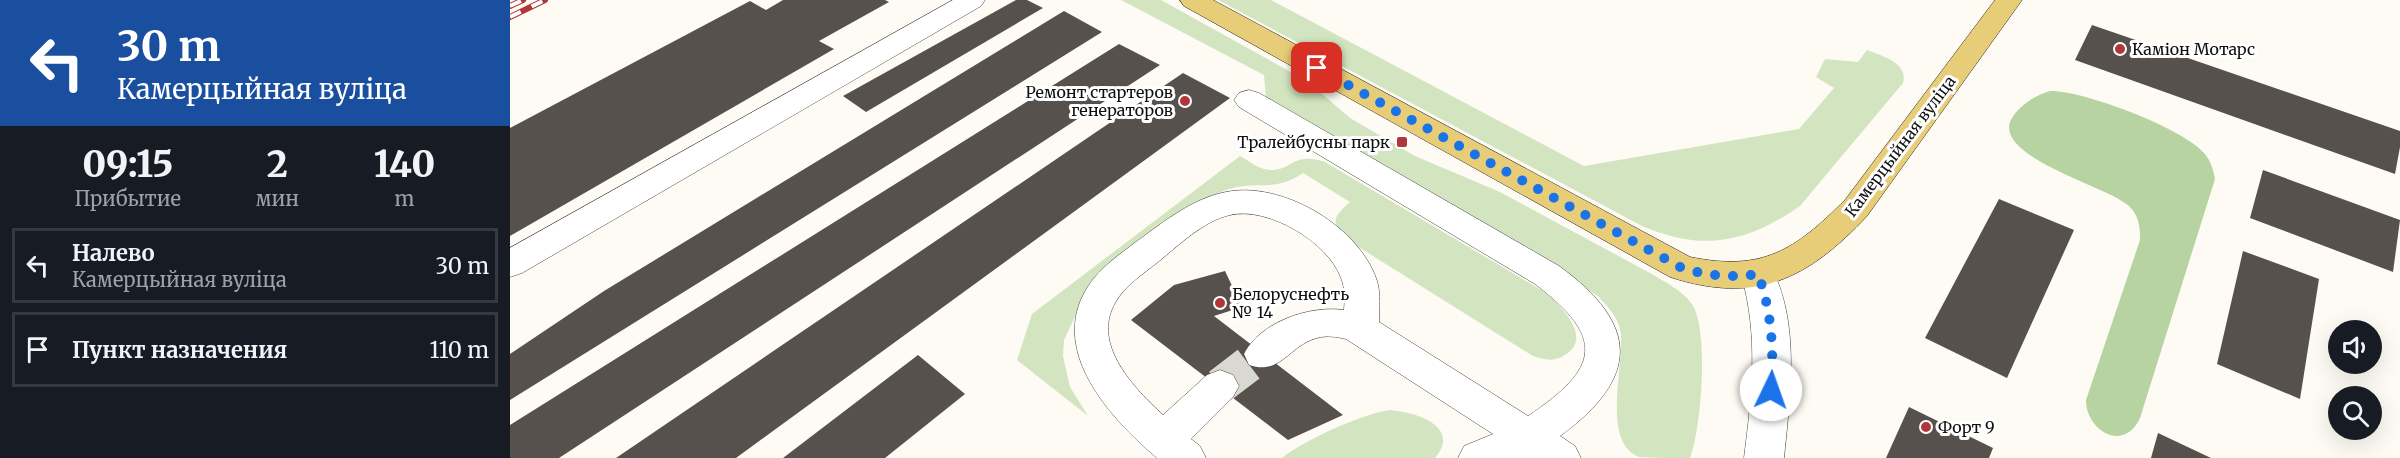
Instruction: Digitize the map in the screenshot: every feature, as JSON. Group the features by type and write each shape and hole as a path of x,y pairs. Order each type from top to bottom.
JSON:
{"main road":[{"name":"Камерцыйная вуліца","path":"1193,0 1682,268 1705,275 1731,278 1758,274 1785,265 1812,249 1836,230 1856,208 2009,0"}],"street":[{"path":"510,264 972,0"},
{"path":"1249,100 1547,275 1567,289 1585,307 1598,327 1604,345 1601,364 1590,385 1575,403 1527,437 1478,458"},
{"path":"1220,386 1175,449 1136,415 1106,374 1096,357 1092,341 1092,323 1096,305 1118,275 1193,218 1220,206 1248,201 1263,202 1315,227 1340,247 1351,261 1359,280 1362,297 1361,329"},
{"path":"1758,274 1770,315 1772,340 1772,367 1764,458"},
{"path":"1262,354 1293,332 1317,322 1333,321 1361,329 1561,458"}],"green space":[{"path":"1121,0 1161,0 1307,81 1350,118 1415,156 1500,192 1650,273 1683,294 1697,315 1702,355 1700,403 1690,458 1639,457 1627,449 1617,420 1620,329 1613,314 1598,296 1266,100 1264,75"},
{"path":"1218,0 1271,0 1584,166 1799,129 1834,88 1816,77 1825,59 1858,62 1867,50 1893,61 1902,70 1904,76 1903,83 1800,206 1780,219 1743,235 1724,240 1685,239 1642,226"},
{"path":"2050,91 2085,97 2131,112 2176,133 2204,153 2210,162 2215,179 2140,418 2133,429 2116,436 2099,429 2092,421 2086,400 2140,240 2140,230 2135,214 2129,206 2117,198 2054,169 2018,145 2010,132 2012,118 2029,101"},
{"path":"1240,156 1266,170 1283,168 1306,159 1325,162 1543,291 1558,304 1571,322 1576,340 1573,348 1557,359 1533,356 1349,241 1336,225 1336,221 1339,213 1350,202 1303,173 1292,180 1281,183 1242,186 1219,193 1080,306 1064,340 1063,356 1070,387 1088,416 1017,360 1032,314"},
{"path":"1390,410 1422,418 1439,429 1443,437 1442,447 1435,458 1282,458 1304,443 1334,429 1378,412"}],"building":[{"path":"783,0 885,0 889,2 819,41 834,49 510,236 510,128 750,1 766,10"},
{"path":"1016,0 1027,0 1043,8 866,112 843,96"},
{"path":"1064,11 1102,32 510,400 510,354 604,291"},
{"path":"2092,25 2400,131 2400,147 2395,174 2075,60"},
{"path":"1119,44 1160,65 559,458 510,458 510,425"},
{"path":"1183,73 1230,98 736,458 616,458"},
{"path":"2263,170 2400,220 2393,272 2250,218"},
{"path":"1999,199 2074,230 2007,378 1925,338"},
{"path":"2243,251 2319,279 2300,399 2217,364"},
{"path":"1225,271 1242,307 1214,316 1343,415 1288,440 1131,320 1174,285"},
{"path":"918,355 965,394 885,458 783,458"},
{"name":"Форт 9","path":"1909,407 1993,448 1989,458 1886,458"},
{"path":"2158,433 2211,458 2151,458"}],"tunnel":[{"path":"1220,386 1262,354"}],"railway":[{"path":"510,6 523,0"},
{"path":"510,17 545,0"}],"place":[{"name":"Каміон Мотарс","path":"2120,49"},
{"name":"Ремонт стартеров генераторов","path":"1185,101"},
{"name":"Тралейбусны парк","path":"1402,142"},
{"name":"Белоруснефть № 14","path":"1220,303"},
{"name":"Форт 9","path":"1926,427"}],"route":[{"path":"1317,68 1682,268 1705,275 1731,278 1758,274 1770,315 1771,390"}]}
